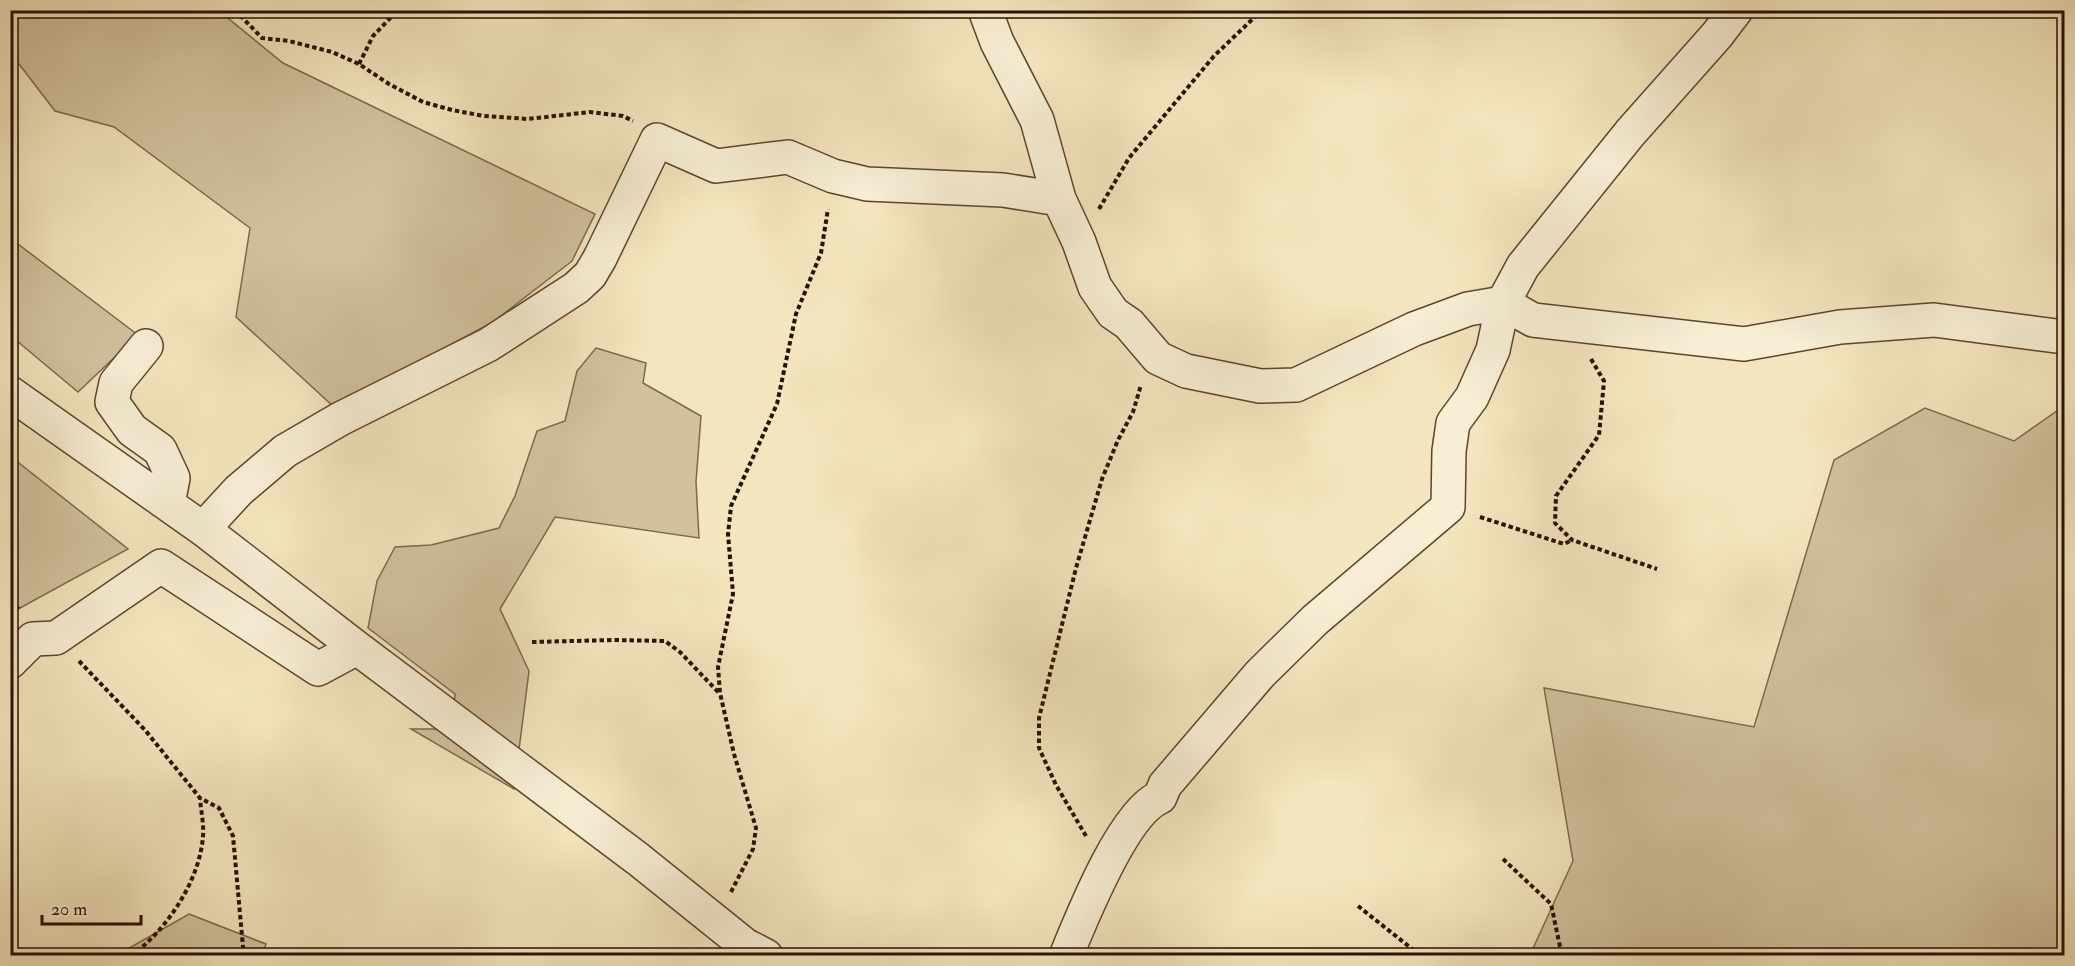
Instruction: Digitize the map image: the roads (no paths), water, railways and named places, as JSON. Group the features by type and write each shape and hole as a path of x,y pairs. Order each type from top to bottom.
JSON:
{"street":[{"path":"985,10 997,42 1037,120 1059,199 1079,242 1095,287 1113,313 1129,324 1158,358 1186,371 1260,386 1296,385 1414,329 1468,309 1503,303 1533,320 1744,344 1840,327 1934,320 2064,337"},
{"path":"1066,956 1101,875 1136,815 1149,801 1160,797 1165,785 1260,674 1315,620 1448,507 1449,452 1453,423 1472,397 1493,350 1503,303 1523,266 1630,133 1717,35 1736,10"},
{"path":"203,529 239,490 285,451 340,419 488,345 576,288 590,274 600,258 657,140 716,166 788,157 833,176 867,184 1003,190 1059,199"},
{"path":"146,346 116,383 112,402 132,430 160,450 173,478 168,504"},
{"path":"10,393 203,529 638,859 744,945 766,956"},
{"path":"10,662 33,639 57,638 161,566 318,669 357,648"}]}
